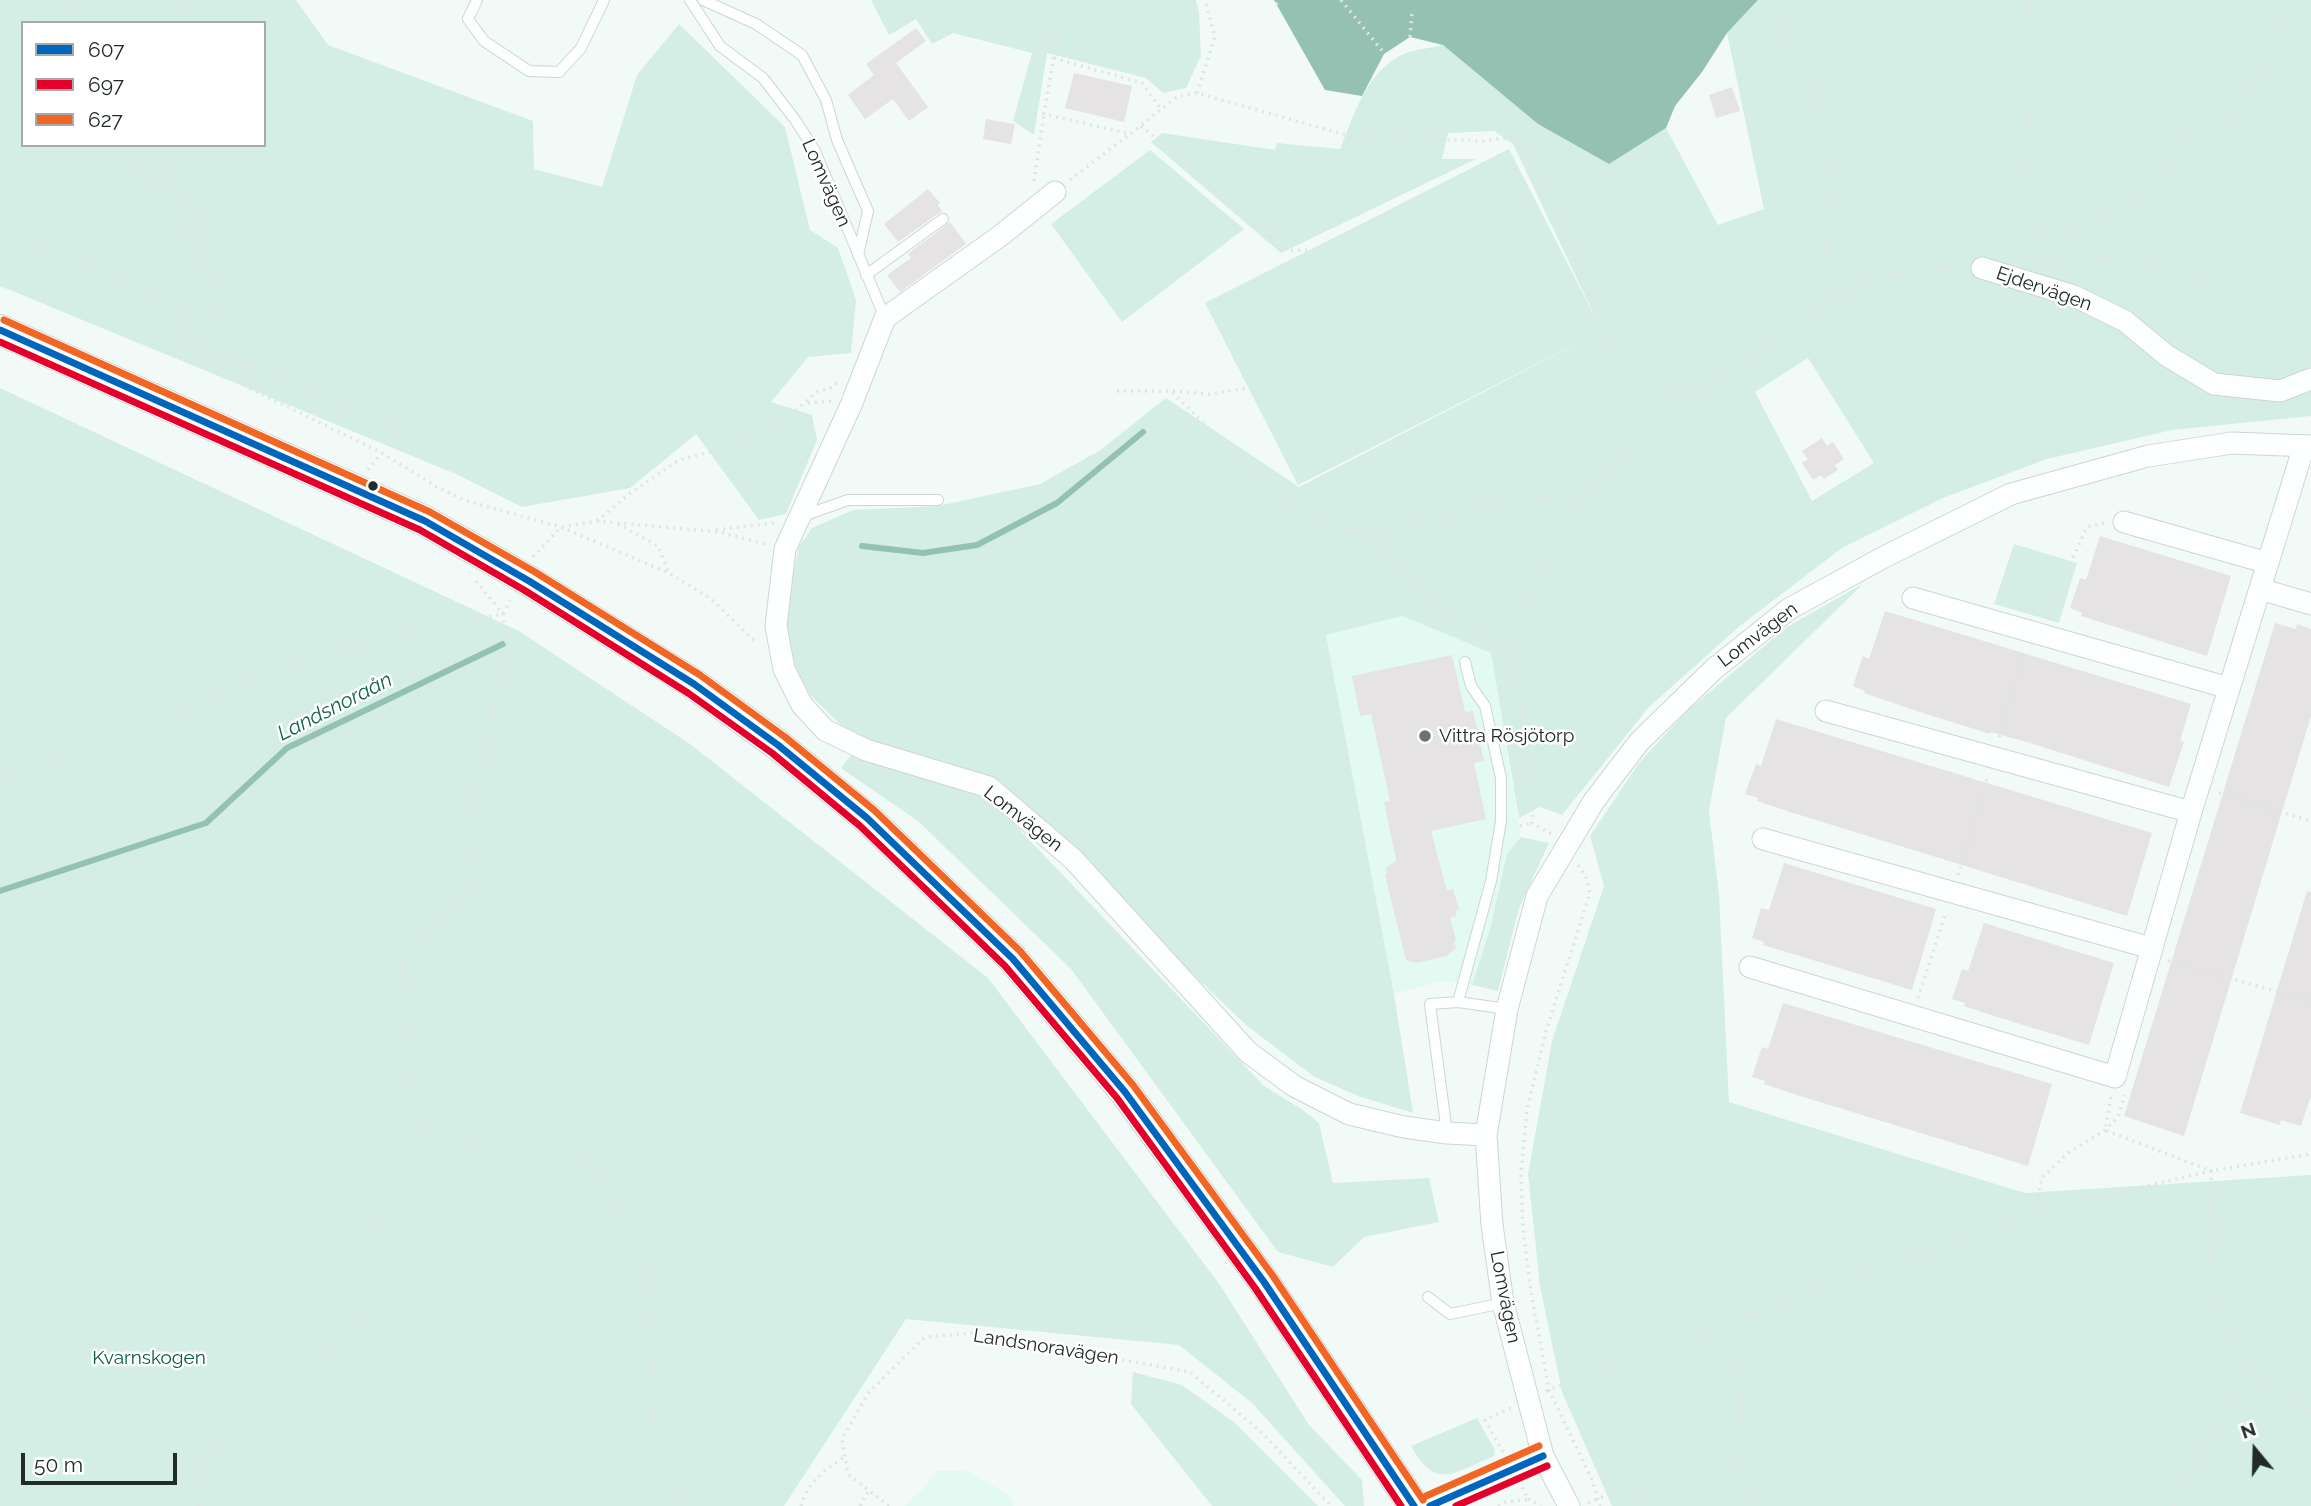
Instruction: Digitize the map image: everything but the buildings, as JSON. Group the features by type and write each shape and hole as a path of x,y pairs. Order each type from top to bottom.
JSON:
{"main road":[{"path":"0,330 425,521 529,581 694,684 778,745 867,818 1013,959 1125,1092 1264,1282 1414,1506"}],"street":[{"path":"885,318 1000,236 1055,191"},
{"name":"Ejdervägen","path":"1982,268 2074,296 2125,321 2166,355 2214,384 2280,391 2311,379"},
{"name":"Lomvägen","path":"885,318 866,369 785,549 776,626 784,669 802,705 825,730 866,751 989,787 1073,859 1248,1052 1294,1086 1349,1114 1404,1127 1486,1135"},
{"name":"Lomvägen","path":"1569,1506 1543,1456 1503,1303 1492,1225 1486,1135 1507,1009 1537,896 1594,801 1639,742 1714,669 1789,609 1884,557 2011,494 2148,456 2232,443 2308,446 2268,563 2191,812 2115,1077"},
{"path":"2124,522 2268,563"},
{"path":"2260,589 2311,604"},
{"path":"1913,597 2230,688"},
{"path":"1826,711 2191,812"},
{"path":"1763,839 2150,952"},
{"path":"1750,967 2115,1077"},
{"path":"1430,1506 1543,1456"}],"lane":[{"path":"477,0 468,19 484,41 529,71 559,72 581,48 604,0"},
{"name":"Lomvägen","path":"691,0 720,46 763,78 815,151 885,318"},
{"path":"703,0 755,24 802,55 826,100 837,140 869,211 858,255"},
{"path":"815,151 837,140"},
{"path":"866,275 943,219"},
{"path":"799,517 848,500 938,500"},
{"path":"1458,1002 1491,881 1501,821 1500,778 1485,706 1471,686 1465,662"},
{"path":"1447,1133 1430,1004 1458,1002 1507,1009"},
{"path":"1428,1297 1450,1314 1503,1303"}],"path":[{"path":"67,0 74,21"},
{"path":"183,21 187,0"},
{"path":"1021,0 1056,42"},
{"path":"1030,211 1061,0"},
{"path":"1197,93 1215,37 1205,0"},
{"path":"1276,4 1281,0"},
{"path":"1341,0 1384,54"},
{"path":"1788,0 1777,40 1783,50 1800,60 1816,109 1827,125 1830,163 1838,174 1825,253 1827,292 1805,318"},
{"path":"2025,0 2030,16 2031,110 2022,189 2074,296"},
{"path":"2045,238 2127,205 2151,176 2175,160 2189,131 2207,122 2225,120 2264,71 2281,26 2283,0"},
{"path":"1410,37 1412,13"},
{"path":"1054,58 1142,83 1162,110"},
{"path":"1055,191 1178,96 1197,93 1353,137 1483,141 1513,137 1527,155 1613,343 1611,366 1640,385 1665,391 1684,389 1709,380"},
{"path":"1044,114 1130,134"},
{"path":"1141,126 1288,251 1309,250"},
{"path":"123,147 133,174 184,191 201,230 180,337"},
{"path":"178,147 156,212 213,265 227,341 260,392"},
{"path":"0,234 120,275 148,293 180,337 247,387 382,453 437,487 457,496 561,527 669,573 709,598 784,669"},
{"path":"2031,262 2089,254 2211,280 2311,315"},
{"name":"Ejdervägen","path":"1709,380 1805,318 1872,279 1935,268 1982,268"},
{"path":"180,337 384,421 406,441"},
{"path":"597,521 629,494 680,460 738,445 773,430 818,391 829,389 850,374 866,369"},
{"path":"1510,670 1524,603 1555,530 1575,500 1636,449 1709,380"},
{"path":"1117,391 1209,394 1248,388"},
{"path":"1171,391 1293,512 1366,537 1408,571 1437,606 1484,631 1510,670 1520,698 1535,790 1532,823"},
{"path":"1366,537 1430,523 1494,498 1575,500"},
{"path":"707,531 765,525 799,517"},
{"path":"532,558 561,527 597,521 707,531 785,549"},
{"path":"616,522 658,546 669,573"},
{"path":"512,597 503,614 507,650 475,793 476,874 446,918 422,939 403,962 401,976 406,1034 402,1059 409,1104 407,1115 413,1122 420,1121 428,1125 436,1138 446,1144 593,1159 598,1184 620,1223 638,1239 652,1275 644,1308 656,1393 653,1415 689,1506"},
{"path":"0,780 55,764 219,691 369,640 503,614"},
{"path":"2199,786 2311,821"},
{"path":"1520,826 1532,823 1553,835"},
{"path":"1575,860 1586,877 1590,892 1546,1031 1527,1110 1521,1173 1525,1241 1549,1390 1592,1480 1600,1506"},
{"path":"2150,952 2311,1002"},
{"path":"2036,1211 2042,1177 2068,1153 2105,1130 2115,1077"},
{"path":"2105,1130 2211,1171"},
{"path":"1513,1469 1485,1420 1549,1390 2036,1211 2211,1171 2310,1154 2311,1146"},
{"path":"2211,1171 2212,1285 2246,1366 2311,1412"},
{"path":"200,1506 195,1483 216,1438 261,1394 320,1360 363,1327 369,1291 367,1245 387,1204"},
{"path":"1725,1325 1742,1393 1736,1457 1761,1506"},
{"name":"Landsnoravägen","path":"845,1457 842,1439 869,1392 925,1337 972,1333 1190,1372 1259,1430 1331,1506"},
{"path":"2173,1506 2246,1366"},
{"path":"801,1506 805,1495 827,1467 845,1457 848,1474 889,1506"},
{"path":"1596,1499 1627,1486 1656,1506"},
{"path":"860,1506 869,1490"},
{"path":"1528,1499 1541,1506"}],"shaded area":[{"path":"1274,0 1758,0 1727,33 1702,72 1675,106 1666,128 1609,164 1538,124 1443,45 1410,37 1384,54 1362,96 1325,90"},
{"name":"Vittra Rösjötorp","path":"1403,616 1491,653 1521,837 1507,854 1490,929 1472,985 1442,981 1394,994 1326,635"},
{"path":"937,1471 966,1471 1008,1494 1014,1506 904,1506 922,1490"}],"green space":[{"path":"0,0 296,0 328,45 533,121 534,169 602,187 637,75 679,24 785,127 810,230 838,248 856,300 851,353 808,357 771,402 812,415 817,440 786,514 759,520 696,434 630,488 522,507 456,474 0,286"},
{"path":"871,0 1196,0 1201,56 1186,88 1163,93 1146,78 1047,53 1034,135 1013,121 1032,53 953,33 932,44 916,19 889,35"},
{"path":"1758,0 2311,0 2311,416 2172,430 2047,459 1943,498 1842,548 1741,625 1649,707 1562,815 1540,807 1519,818 1491,653 1403,616 1326,635 1394,994 1413,1113 1358,1096 1313,1076 1246,1025 990,779 873,748 845,729 811,696 784,648 792,579 799,546 812,528 853,510 938,506 1040,484 1099,451 1166,398 1299,487 1602,331 1298,485 1205,303 1509,149 1598,323 1513,144 1494,131 1448,133 1442,159 1476,159 1281,253 1151,142 1162,133 1275,150 1277,143 1340,149 1357,107 1381,70 1406,53 1443,45 1538,124 1609,164 1666,128 1718,225 1764,209 1727,33","holes":["1808,358 1874,463 1812,501 1755,392"]},
{"path":"1150,150 1244,229 1122,322 1051,224"},
{"name":"Kvarnskogen","path":"0,388 519,631 690,744 988,978 1220,1285 1309,1425 1362,1480 1364,1506 1345,1506 1252,1403 1179,1345 906,1319 784,1506 0,1506"},
{"path":"2014,544 2077,563 2059,623 1994,604"},
{"path":"1864,583 1726,718 1709,811 1719,895 1729,1102 2025,1193 2311,1175 2311,1506 1612,1506 1562,1392 1540,1286 1528,1174 1552,1041 1604,886 1590,836 1639,763 1688,710 1787,627"},
{"path":"852,754 961,783 997,806 1264,1086 1319,1123 1333,1183 1429,1178 1439,1222 1364,1237 1333,1267 1278,1252 1071,969 919,822 841,768"},
{"path":"1521,837 1549,843 1519,908 1498,991 1472,985 1490,929 1507,854"},
{"path":"1133,1372 1182,1385 1235,1423 1318,1506 1212,1506 1131,1404"},
{"path":"1477,1418 1495,1450 1494,1456 1468,1468 1438,1474 1420,1460 1411,1446"}],"waterway":[{"path":"862,546 923,553 977,545 1057,503 1143,432"},
{"name":"Landsnoraån","path":"0,891 206,823 287,748 503,644"}],"transit line":[{"name":"627","path":"4,320 430,512 535,572 700,675 785,737 874,810 1020,951 1133,1085 1273,1276 1423,1500"},
{"name":"607","path":"0,330 425,521 529,581 694,684 778,745 867,818 1013,959 1125,1092 1264,1282 1414,1506"},
{"name":"697","path":"0,342 420,530 524,590 688,693 772,753 860,826 1005,966 1117,1098 1255,1288 1401,1506"},
{"name":"627","path":"1426,1496 1539,1446"},
{"name":"607","path":"1430,1506 1543,1456"},
{"name":"697","path":"1456,1506 1547,1466"}],"place":[{"name":"Vittra Rösjötorp","path":"1425,736"}]}
